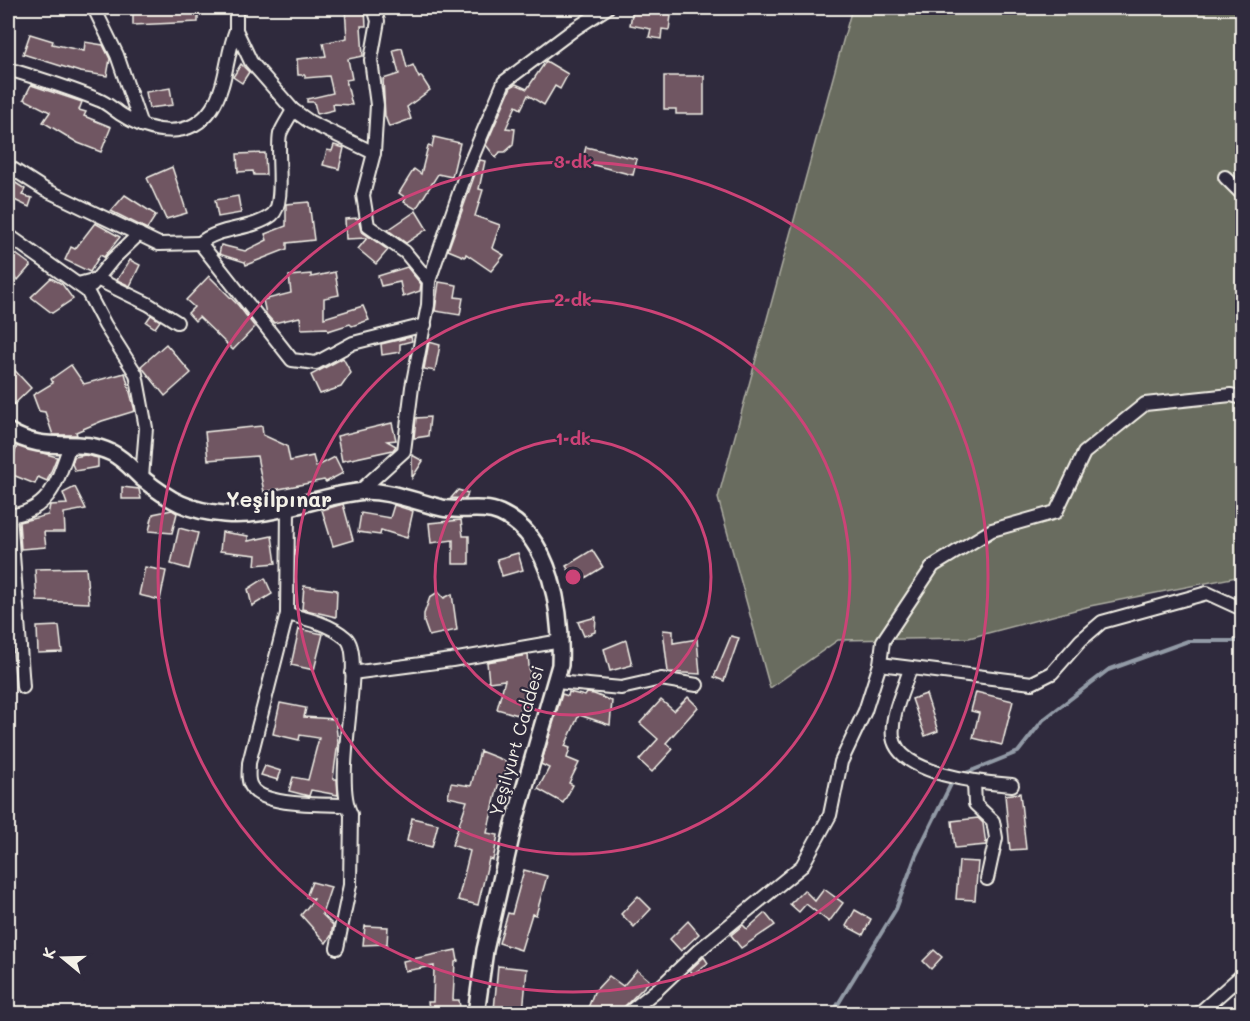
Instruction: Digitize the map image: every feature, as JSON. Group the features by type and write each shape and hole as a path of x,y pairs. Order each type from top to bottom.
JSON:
{"main road":[{"name":"Yeşilyurt Caddesi","path":"8,431 42,446 85,445 112,453 175,502 205,512 252,514 360,491 448,509 492,511 511,519 537,546 546,565 561,641 556,682 514,824 485,950 476,1014"}],"street":[{"path":"94,8 117,55 141,125"},
{"path":"8,69 102,100 141,125 161,131 178,132 196,124 212,108 225,75 230,46 236,30 236,8"},
{"path":"374,8 378,21 371,60 377,105 374,153 363,195 368,226 405,252 429,281"},
{"path":"360,491 404,451 412,387 425,325 429,281 467,170 504,82 607,8"},
{"path":"236,30 251,62 293,110 310,122 374,153"},
{"path":"8,166 44,189 159,244 200,243 208,236 255,224 274,214 280,204 278,152 281,132 293,110"},
{"path":"1225,177 1242,194"},
{"path":"8,234 83,287 136,374 146,428 142,477"},
{"path":"83,287 97,279 113,259 139,234"},
{"path":"200,243 292,360 316,363 353,343 425,325"},
{"path":"97,279 148,304 177,322"},
{"path":"627,1014 658,989 699,950 802,866 830,814 842,762 865,711 880,664 883,641 933,566 993,530 1056,512 1084,453 1145,404 1231,395 1242,398"},
{"path":"23,687 9,516 39,506 53,491 70,445"},
{"path":"288,508 287,614 249,763 249,784 255,792 278,801 346,805"},
{"path":"880,664 1032,683 1052,673 1080,640 1102,622 1207,593 1242,609"},
{"path":"287,614 322,623 347,639 352,673 343,781 346,805 351,814 350,885 337,948"},
{"path":"352,673 452,660 561,641"},
{"path":"910,669 896,713 893,737 900,753 934,773 974,783 1012,785"},
{"path":"556,682 621,688 661,679 697,685"},
{"path":"974,783 975,804 993,821 996,838 987,879"},
{"path":"1198,1014 1242,975"}],"green space":[{"path":"852,8 1242,8 1242,576 1090,606 969,638 838,640 770,688 718,498"}],"building":[{"path":"133,8 198,8 198,22 133,25"},
{"path":"345,8 365,8 366,26 361,26 363,56 348,59 352,79 346,80 352,105 333,104 334,110 317,114 314,102 307,102 307,99 333,93 329,76 305,78 305,75 298,75 297,59 326,56 323,43 347,38"},
{"path":"633,8 672,8 669,30 662,29 661,39 649,37 651,29 630,25"},
{"path":"30,34 53,41 52,44 84,51 85,42 103,45 110,59 107,76 80,72 23,54"},
{"path":"402,48 407,68 413,65 419,78 421,76 430,90 407,107 411,119 389,127 385,116 383,79 399,74 393,50"},
{"path":"546,61 568,74 560,89 555,86 544,105 528,95 521,109 516,106 506,128 515,129 513,145 505,152 500,152 496,158 486,145 511,87 516,84 527,89"},
{"path":"241,64 249,72 242,83 233,77"},
{"path":"664,76 704,76 704,114 676,114 676,109 664,109"},
{"path":"31,85 82,102 79,110 86,112 84,116 111,127 101,152 78,143 43,122 50,112 24,99"},
{"path":"170,88 173,105 149,108 146,92"},
{"path":"434,137 460,143 452,177 438,174 416,209 404,202 406,198 399,193 414,169 421,174 428,146 432,147"},
{"path":"334,145 344,148 339,169 323,165 327,150 332,151"},
{"path":"586,147 637,159 633,175 582,162"},
{"path":"265,153 266,175 254,175 253,171 238,172 237,154"},
{"path":"480,160 485,161 479,189 483,190 475,216 500,225 492,248 504,255 491,271 466,254 465,257 448,250"},
{"path":"172,167 187,213 166,219 147,178"},
{"path":"8,178 25,189 22,195 32,198 29,207 8,197"},
{"path":"125,195 156,215 147,229 111,211"},
{"path":"238,196 241,213 218,217 215,200"},
{"path":"309,202 314,240 287,243 287,249 246,265 245,262 219,254 221,245 245,251 267,240 265,234 286,226 286,204"},
{"path":"416,211 427,229 406,243 388,230"},
{"path":"358,218 361,231 388,250 376,264 358,249 367,238 346,239 345,219"},
{"path":"95,223 120,237 104,257 100,255 90,272 65,260 71,247 75,249"},
{"path":"12,251 31,265 18,280 8,273 8,257"},
{"path":"130,260 140,265 130,286 117,280"},
{"path":"407,267 421,284 420,291 403,297 400,282 381,286 378,276"},
{"path":"335,272 339,295 324,298 324,318 363,306 369,320 328,331 327,328 301,329 300,317 274,323 266,314 263,300 291,293 289,276 311,274 311,277"},
{"path":"209,276 238,305 255,327 233,350 199,317 195,321 188,313 194,307 186,300"},
{"path":"51,278 62,284 73,299 52,313 31,297"},
{"path":"439,282 457,285 455,297 463,298 460,315 435,311"},
{"path":"151,315 160,321 155,328 146,322"},
{"path":"411,337 412,341 400,344 400,352 382,355 381,344"},
{"path":"429,342 440,345 435,371 424,369"},
{"path":"166,344 191,373 165,396 141,366"},
{"path":"343,358 351,373 341,387 320,394 311,375"},
{"path":"8,363 31,388 8,410"},
{"path":"71,365 84,384 125,373 135,411 102,421 76,432 77,435 53,435 45,412 39,411 33,395 53,383 51,379"},
{"path":"430,417 428,436 414,438 416,418"},
{"path":"392,423 396,440 387,441 396,446 393,450 342,461 337,436"},
{"path":"262,426 263,435 287,446 290,461 313,456 316,467 335,457 343,473 326,482 324,480 264,492 257,456 208,460 205,432"},
{"path":"17,446 57,457 47,481 38,477 35,484 8,473"},
{"path":"85,455 98,458 98,467 75,471 72,464 74,457"},
{"path":"412,455 423,461 412,478"},
{"path":"75,487 86,509 64,513 65,532 44,532 46,547 21,549 19,522 48,515 50,505 67,504 63,493"},
{"path":"122,487 139,489 141,499 122,499"},
{"path":"458,490 468,493 466,499 451,498"},
{"path":"343,504 353,540 333,546 322,510"},
{"path":"394,505 413,511 407,538 381,530 380,535 358,532 361,513 390,518"},
{"path":"172,510 177,513 172,533 149,531 153,514"},
{"path":"461,520 463,536 469,536 469,564 453,564 453,540 431,543 429,523"},
{"path":"179,528 198,533 189,569 171,564"},
{"path":"222,532 248,536 248,541 272,536 276,563 255,565 256,555 220,551"},
{"path":"592,550 603,567 577,583 566,566"},
{"path":"518,553 523,570 502,576 497,559"},
{"path":"145,567 166,571 160,600 139,595"},
{"path":"86,568 89,603 37,601 35,569"},
{"path":"265,578 272,594 252,606 248,589"},
{"path":"304,586 337,590 336,617 302,609"},
{"path":"438,592 444,598 452,594 457,630 429,636 424,614 430,597"},
{"path":"596,617 595,632 584,636 578,622"},
{"path":"59,626 62,652 38,653 37,627"},
{"path":"299,629 323,634 314,670 291,665"},
{"path":"663,630 673,631 673,643 697,639 700,674 668,672"},
{"path":"731,636 739,638 724,681 714,677"},
{"path":"626,640 632,665 610,671 604,649"},
{"path":"528,655 530,676 518,715 497,709 505,680 489,682 487,662"},
{"path":"569,692 585,696 587,693 594,694 612,701 610,725 579,715 565,746 570,748 567,758 579,763 569,783 573,785 563,803 538,789 549,768 541,764 562,694 568,696"},
{"path":"976,692 1013,701 1002,745 973,738 979,713 971,711"},
{"path":"926,694 938,731 925,736 912,699"},
{"path":"688,697 698,707 666,743 673,749 652,772 639,760 658,739 640,723 661,700 674,711"},
{"path":"280,703 306,708 304,717 335,719 338,742 333,779 337,779 338,795 311,790 309,796 289,791 293,777 308,780 319,738 300,735 299,740 273,734"},
{"path":"480,751 508,762 504,779 500,777 487,833 498,835 493,860 489,859 478,905 458,900 470,851 452,845 467,801 448,797 451,783 471,786"},
{"path":"265,766 281,771 278,780 261,775"},
{"path":"1020,793 1026,849 1010,850 1005,795"},
{"path":"412,818 438,824 432,847 407,841"},
{"path":"978,818 983,823 986,845 955,848 952,821"},
{"path":"959,861 978,862 975,900 956,899"},
{"path":"524,870 547,876 536,915 532,914 521,950 499,943 508,913 512,914"},
{"path":"312,882 331,887 322,914 333,925 331,936 326,943 301,915 314,899 306,897"},
{"path":"824,889 843,903 829,922 806,904 799,912 790,904 804,890 815,901"},
{"path":"638,896 651,909 634,927 621,914"},
{"path":"855,910 871,919 863,935 846,926"},
{"path":"765,913 775,925 741,948 731,935 743,925 747,929"},
{"path":"688,921 699,934 681,951 670,939"},
{"path":"365,926 388,927 387,944 363,945"},
{"path":"456,950 458,961 455,962 453,1000 459,1000 461,1014 430,1014 428,1002 433,1002 434,966 405,971 403,961"},
{"path":"934,950 942,957 931,969 923,961"},
{"path":"704,957 708,963 693,974 690,970"},
{"path":"498,966 527,969 523,1012 494,1010"},
{"path":"637,970 649,980 648,983 617,1014 594,1014 588,1008 594,992 609,976 623,986"}],"waterway":[{"path":"961,775 1018,752 1043,720 1108,670 1188,641 1242,641"},
{"path":"832,1014 896,909 916,855 953,780"}],"district":[{"name":"Yeşilpınar","path":"279,500"}]}
